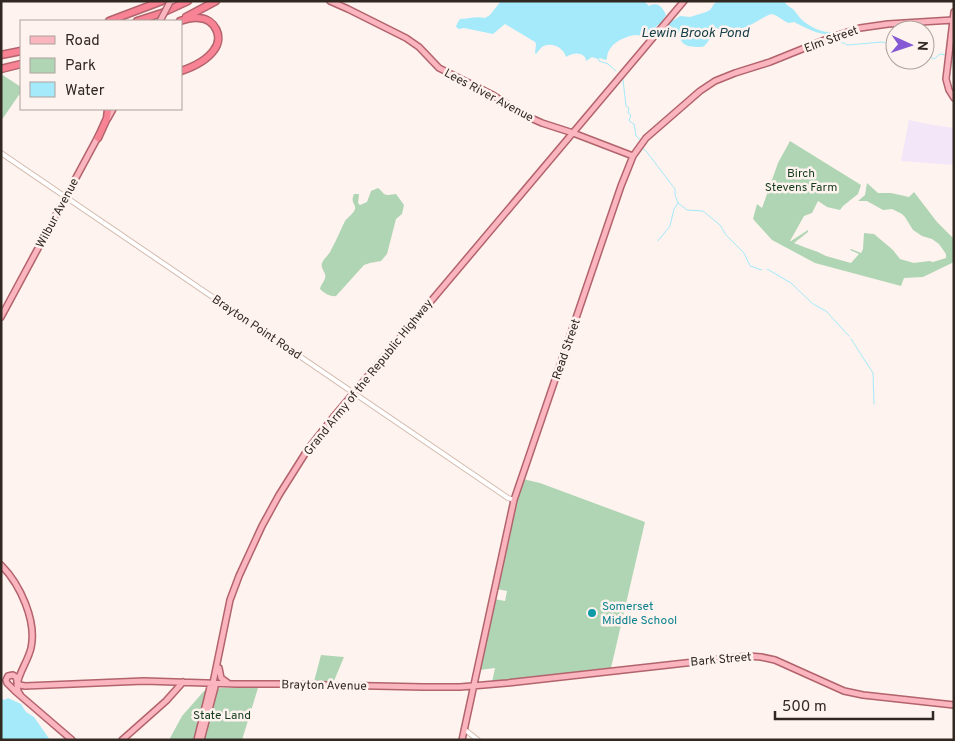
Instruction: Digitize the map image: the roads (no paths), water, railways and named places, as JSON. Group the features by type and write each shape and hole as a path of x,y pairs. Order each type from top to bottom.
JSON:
{"highway":[{"path":"113,20 162,1"},
{"path":"180,20 216,1"},
{"path":"140,20 186,2"},
{"path":"182,20 194,18 206,19 215,26 218,37 217,44 210,54 182,71"},
{"path":"1,56 20,50"},
{"path":"1,69 20,66"},
{"path":"98,138 107,118 108,110"}],"main road":[{"path":"161,20 171,1"},
{"name":"Lees River Avenue","path":"330,1 406,38 415,44 439,68 493,95 522,114 633,156"},
{"path":"573,133 684,1"},
{"path":"954,12 946,79 949,90 954,98"},
{"name":"Elm Street","path":"798,51 860,28 888,24 953,20"},
{"name":"Read Street","path":"462,740 514,500 621,186 633,156 651,133 710,84 723,77 798,51"},
{"name":"Wilbur Avenue","path":"1,317 112,110"},
{"name":"Grand Army of the Republic Highway","path":"213,683 231,596 279,494 301,460 354,392 573,133"},
{"path":"1,566 10,574 26,605 32,637 31,648 17,682 14,685 7,684"},
{"name":"Bark Street","path":"631,668 738,656 761,657 786,664 850,693 954,705"},
{"path":"5,677 20,668 27,659"},
{"path":"218,661 220,676 230,684"},
{"name":"Brayton Avenue","path":"17,682 24,686 144,681 431,687 473,686 631,668"},
{"path":"5,677 16,676 17,688 21,696"},
{"path":"5,677 7,684 72,740"},
{"path":"122,740 166,701 183,682"},
{"path":"197,683 206,690 207,701"},
{"path":"199,740 210,687 213,683"},
{"path":"199,740 214,687 213,683"}],"street":[{"name":"Brayton Point Road","path":"1,153 508,498 514,500"},
{"path":"464,729 478,740"}],"water":[{"name":"Lewin Brook Pond","path":"501,1 644,1 649,6 655,4 661,7 666,15 662,21 669,23 680,16 690,17 706,12 718,1 784,1 807,24 832,34 818,33 794,22 788,23 771,14 742,28 722,27 714,30 709,41 703,47 695,47 683,43 679,33 675,36 672,33 668,39 662,37 669,26 659,24 647,35 630,36 616,42 612,46 607,59 592,57 586,61 583,55 578,54 566,57 560,48 553,45 542,47 536,54 535,42 505,24 493,34 457,28 456,26 460,19 485,18 490,15"},
{"path":"1,698 4,700 8,698 21,704 26,712 34,717 50,740 1,740"}],"waterway":[{"path":"838,39 847,45 885,43"},
{"path":"935,58 940,54 946,55"},
{"path":"598,56 599,61 608,64 616,71"},
{"path":"623,80 626,106 629,108 628,113 631,115 629,121 634,124 636,136 641,140"},
{"path":"642,148 675,189 678,203 687,210 703,211 720,225 726,235 744,253 750,266 762,270"},
{"path":"658,241 670,226 674,209 678,203"},
{"path":"767,269 791,283 813,304 826,311 849,336"},
{"path":"851,339 873,373 874,404"}],"place":[{"name":"Somerset Middle School","path":"592,613"}],"park label":[{"name":"Birch Stevens Farm","path":"801,180"},
{"name":"State Land","path":"222,715"}]}
